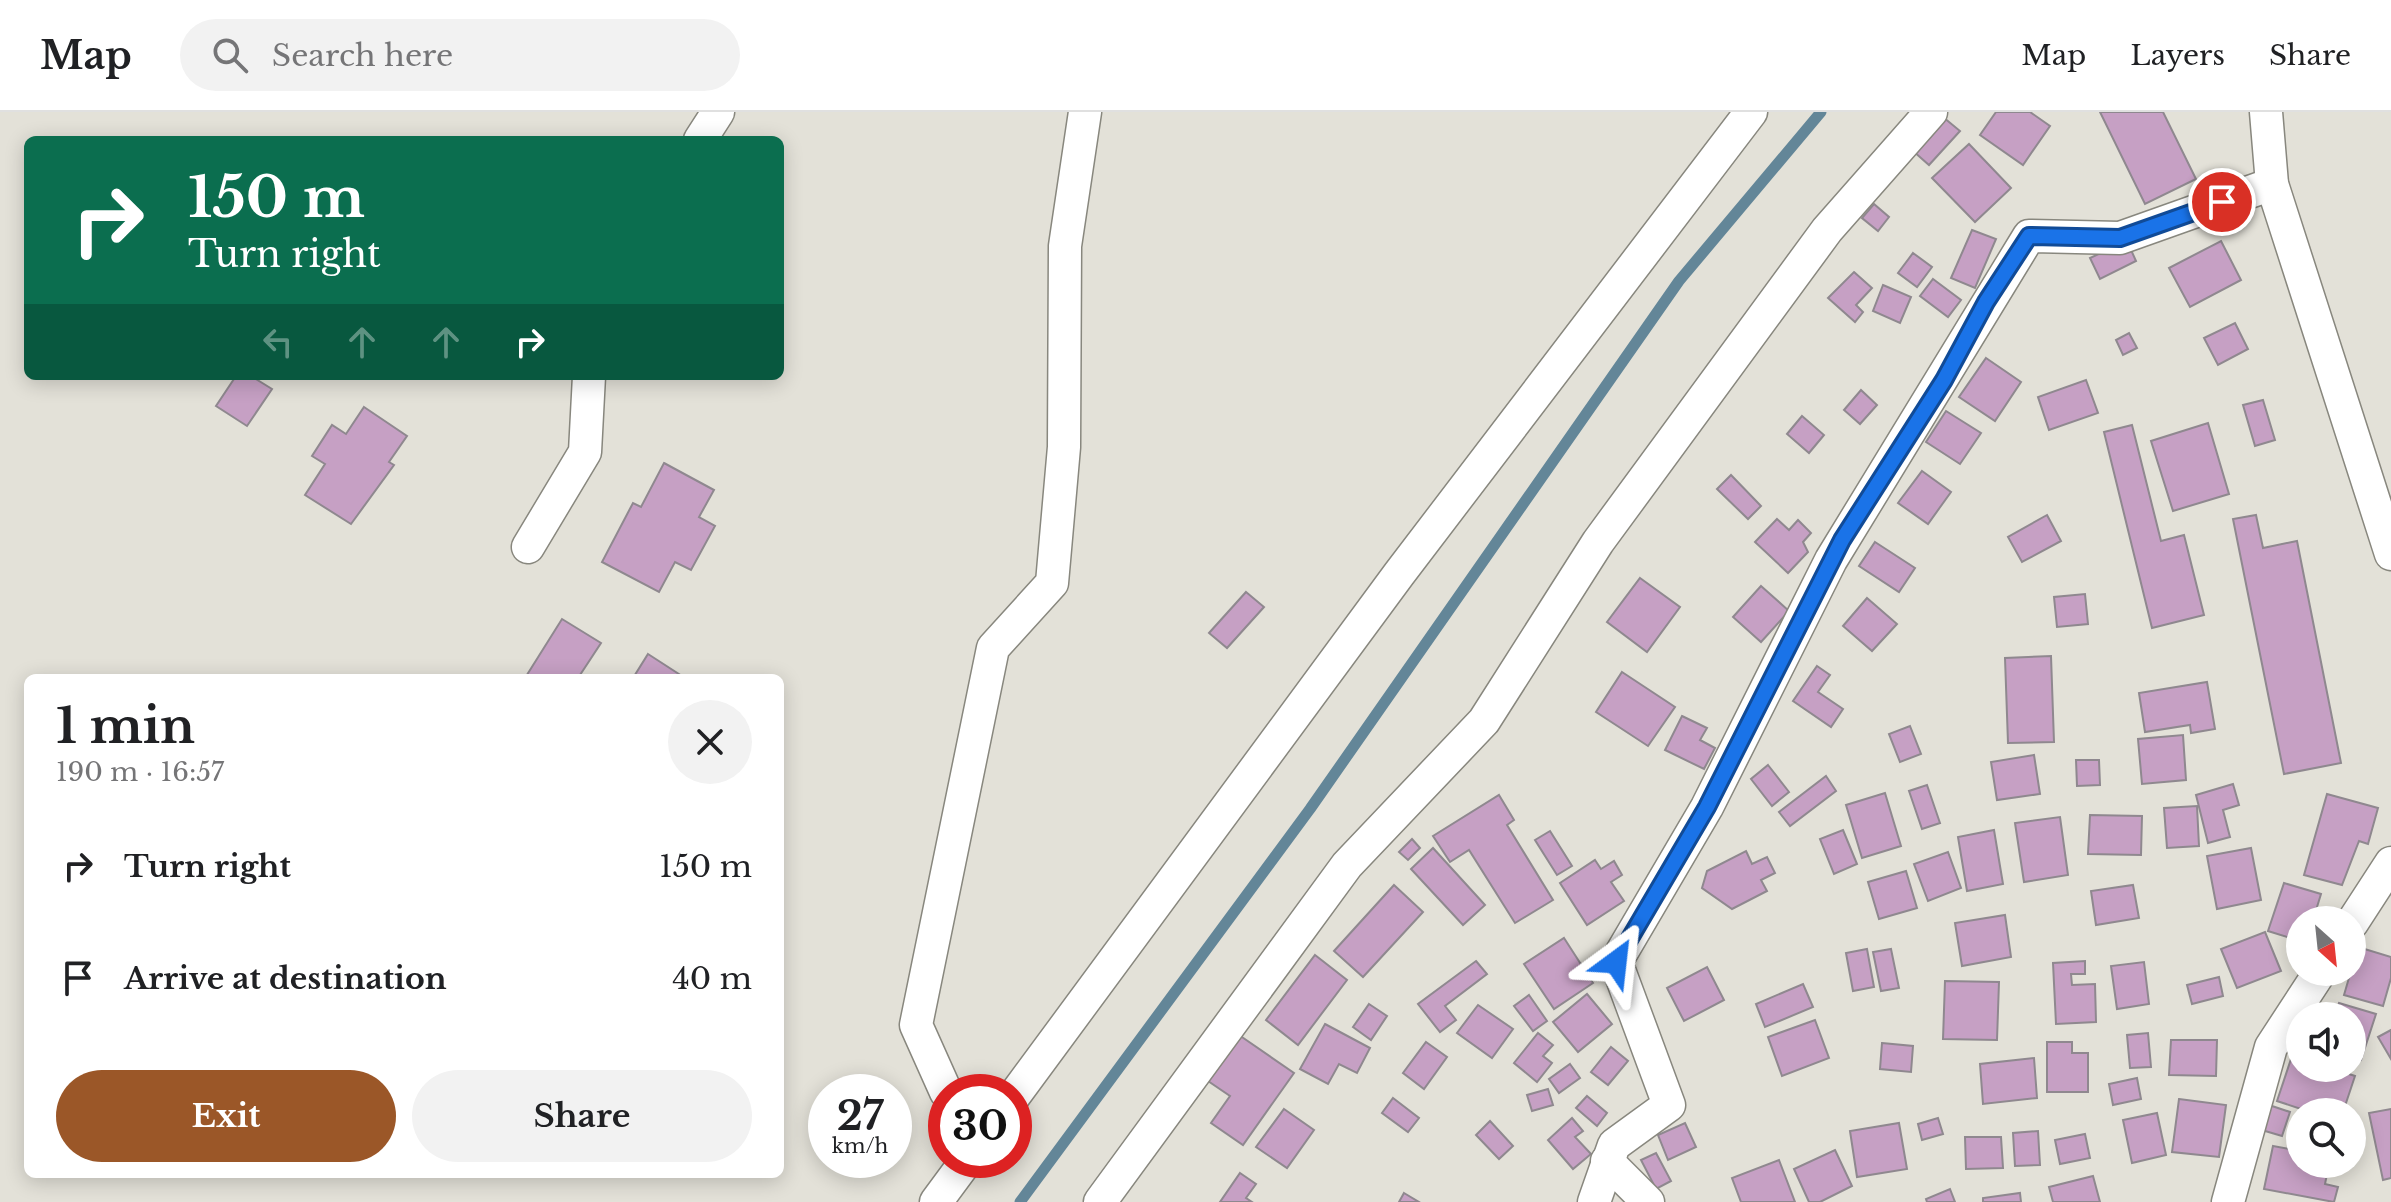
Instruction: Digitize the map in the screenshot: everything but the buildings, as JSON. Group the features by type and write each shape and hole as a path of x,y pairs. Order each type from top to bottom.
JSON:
{"street":[{"path":"703,136 718,112"},
{"path":"938,1074 916,1025 993,648 1052,583 1064,447 1065,246 1085,112"},
{"path":"1030,1074 1399,574 1751,112"},
{"path":"1100,1202 1347,865 1484,721 1598,542 1735,355 1827,230 1931,112"},
{"path":"2266,112 2272,184 2391,554"},
{"path":"1594,1202 1614,1145 1669,1105 1616,962 1707,807 1853,521 1944,380 1986,302 2029,236 2120,238 2272,184"},
{"path":"528,547 585,452 589,380"},
{"path":"2363,906 2391,863"},
{"path":"2228,1202 2271,1047 2311,986"},
{"path":"1607,1161 1648,1202"},
{"path":"936,1202 954,1178"}],"waterway":[{"path":"1020,1202 1310,809 1679,281 1821,112"}],"route":[{"path":"1616,962 1707,807 1778,661 1842,540 1944,380 1986,302 2029,236 2120,238 2222,202"}]}
